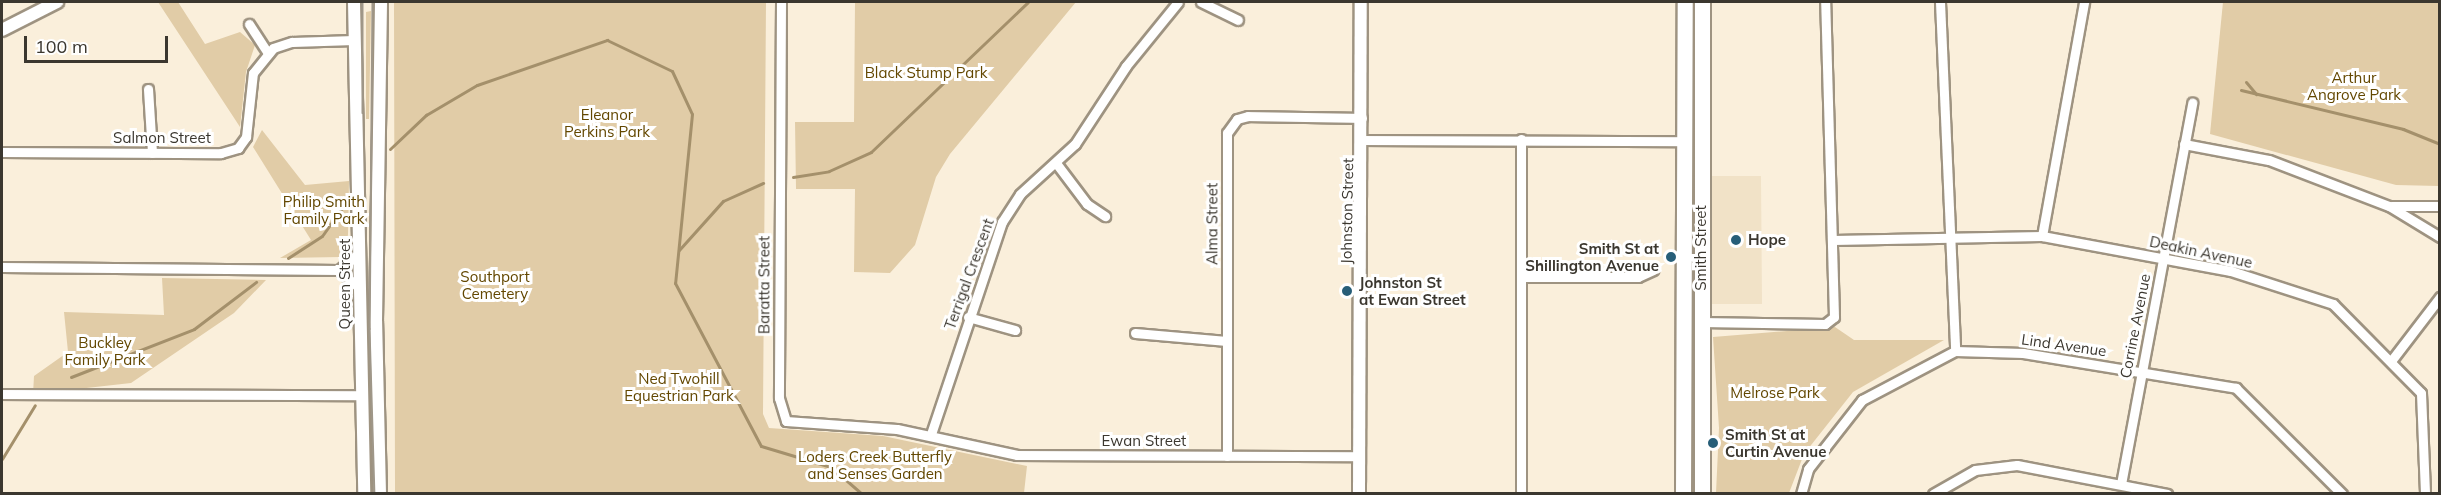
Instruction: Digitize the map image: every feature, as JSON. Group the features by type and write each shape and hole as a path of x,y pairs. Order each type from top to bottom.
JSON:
{"highway":[{"name":"Smith Street","path":"1683,494 1685,2"},
{"name":"Smith Street","path":"1702,2 1702,494"}],"street":[{"path":"2,30 57,2"},
{"name":"Queen Street","path":"354,2 364,494"},
{"name":"Queen Street","path":"380,494 376,310 381,2"},
{"name":"Baratta Street","path":"781,2 781,413 786,421 800,426 931,434"},
{"name":"Terrigal Crescent","path":"931,434 968,317 1002,222 1020,194 1056,163 1178,2"},
{"path":"1201,2 1238,20"},
{"name":"Johnston Street","path":"1359,494 1363,140 1361,2"},
{"path":"1701,322 1825,324 1836,308 1825,2"},
{"path":"1940,2 1955,351"},
{"path":"2042,236 2084,2"},
{"path":"249,24 268,53 292,42 354,40"},
{"name":"Salmon Street","path":"2,152 152,153 238,148 246,137 250,83 268,53"},
{"path":"148,89 152,153"},
{"name":"Corrine Avenue","path":"2121,484 2192,103"},
{"name":"Alma Street","path":"1227,456 1227,133 1237,119 1248,116 1362,118"},
{"path":"1521,139 1523,277 1521,494"},
{"path":"1363,140 1684,141"},
{"path":"2184,144 2269,160 2389,206 2439,237"},
{"path":"1056,163 1087,204 1105,216"},
{"path":"2389,206 2439,206"},
{"name":"Deakin Avenue","path":"1833,240 2042,236 2231,271 2333,304 2391,361 2424,400 2425,494"},
{"path":"2,267 339,270 360,252"},
{"path":"339,270 360,289"},
{"path":"1523,277 1638,277 1653,270"},
{"path":"2391,361 2439,297"},
{"path":"968,317 1015,330"},
{"path":"1135,333 1227,341"},
{"name":"Lind Avenue","path":"1801,494 1808,469 1862,400 1955,351 2023,353 2236,387 2342,494"},
{"path":"2,394 361,395"},
{"name":"Ewan Street","path":"931,434 1017,455 1359,456"},
{"path":"1933,494 1961,475 2002,465 2121,484 2167,494"}],"shaded area":[{"name":"Hope","path":"1709,176 1761,176 1762,304 1711,304"}],"green space":[{"path":"158,2 178,2 205,44 240,32 255,45 246,72 240,127"},
{"path":"394,2 766,2 763,414 769,428 883,436 1027,466 1024,493 395,493"},
{"name":"Black Stump Park","path":"855,2 1076,2 950,154 936,177 915,245 890,273 854,272 855,189 796,189 795,122 854,122"},
{"name":"Arthur Angrove Park","path":"2223,2 2439,2 2439,186 2396,185 2210,134"},
{"path":"371,11 369,119 366,119 366,12"},
{"name":"Philip Smith Family Park","path":"262,130 305,185 349,181 348,235 341,257 280,258 311,240 253,147"},
{"name":"Buckley Family Park","path":"162,278 266,280 234,313 131,383 33,394 34,376 68,352 64,312 164,315"},
{"name":"Melrose Park","path":"1835,327 1854,340 1944,340 1853,392 1804,454 1789,493 1716,493 1719,428 1713,337"}],"waterway":[{"path":"793,177 829,171 871,152 1028,2"},
{"path":"390,149 426,115 477,85 607,40 672,71 692,114 675,283 761,446 831,467 862,494"},
{"path":"2246,82 2256,94"},
{"path":"2241,90 2403,129 2440,144"},
{"path":"679,250 723,201 763,183"},
{"path":"288,258 322,236 347,201"},
{"path":"71,377 194,329 256,282"},
{"path":"2,459 35,405"}],"tram line":[{"path":"363,2 363,113"},
{"path":"373,2 370,329 375,494"}],"place":[{"name":"Hope","path":"1736,240"},
{"name":"Smith St at Shillington Avenue","path":"1671,257"},
{"name":"Johnston St at Ewan Street","path":"1347,291"},
{"name":"Smith St at Curtin Avenue","path":"1713,443"}],"park label":[{"name":"Eleanor Perkins Park","path":"607,122"},
{"name":"Southport Cemetery","path":"495,284"},
{"name":"Ned Twohill Equestrian Park","path":"679,386"},
{"name":"Loders Creek Butterfly and Senses Garden","path":"875,464"}]}
